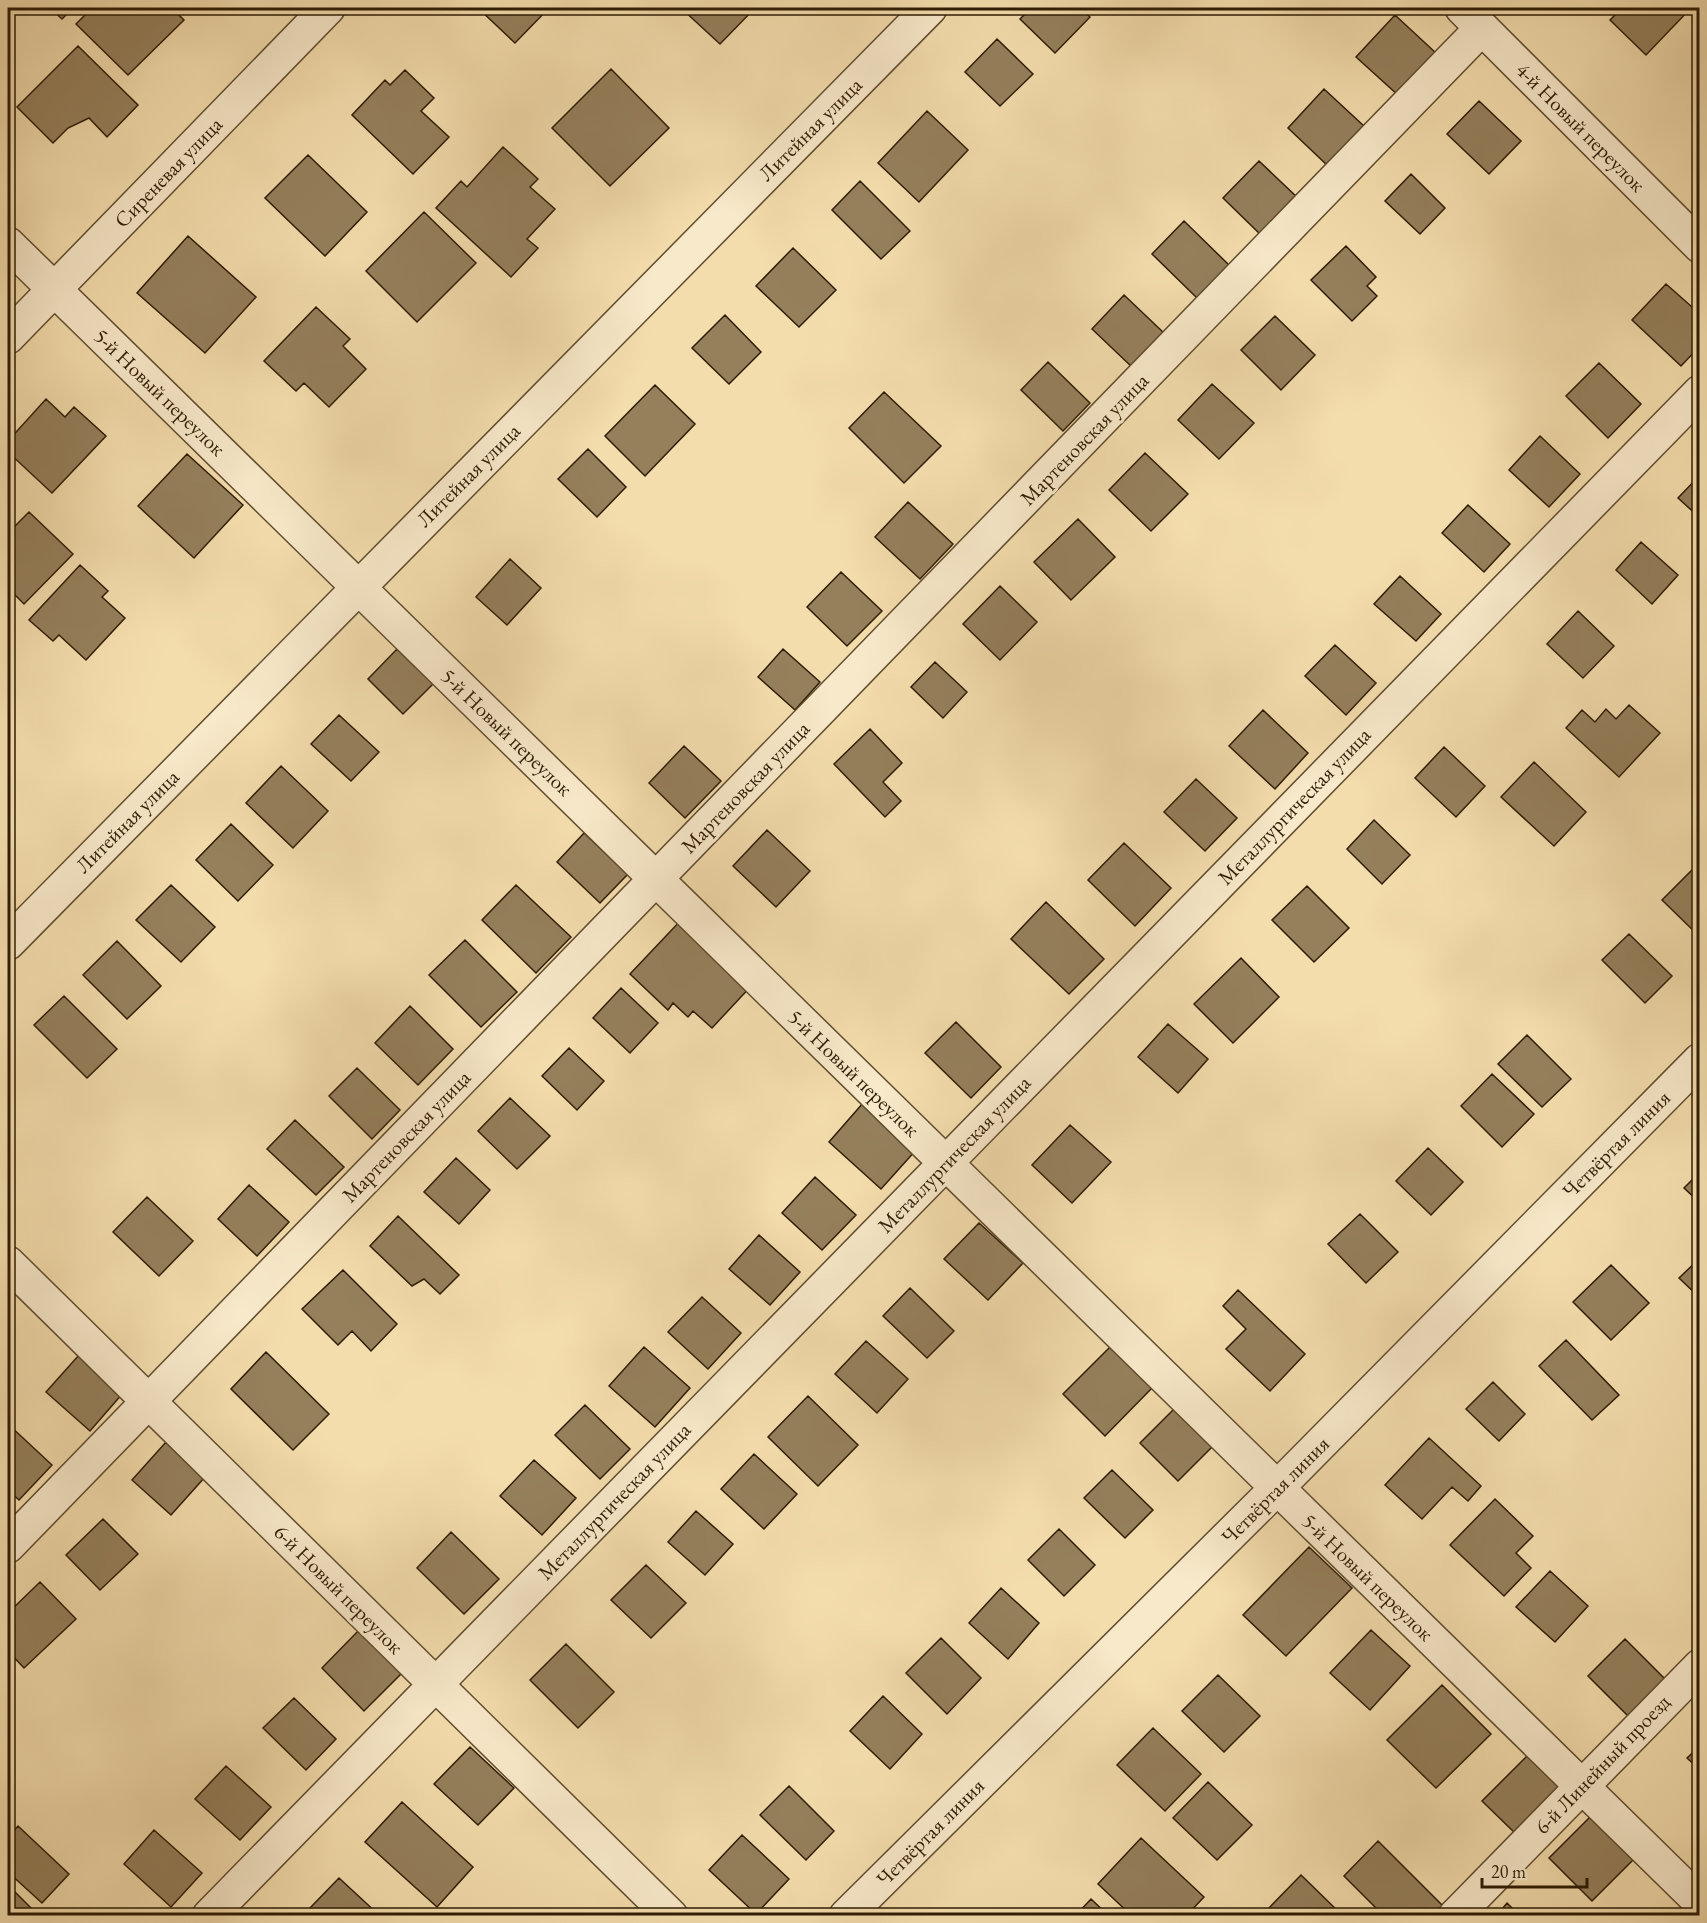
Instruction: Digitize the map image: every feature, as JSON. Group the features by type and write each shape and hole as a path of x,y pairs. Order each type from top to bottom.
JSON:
{"street":[{"name":"Сиреневая улица","path":"8,337 328,8"},
{"name":"Литейная улица","path":"8,943 930,8"},
{"name":"4-й Новый переулок","path":"1472,18 1700,246"},
{"name":"Мартеновская улица","path":"8,1546 656,879 1472,18"},
{"name":"5-й Новый переулок","path":"8,244 1700,1902"},
{"name":"Металлургическая улица","path":"208,1916 1700,392"},
{"name":"Четвёртая линия","path":"846,1916 1277,1488 1700,1060"},
{"name":"6-й Новый переулок","path":"8,1263 671,1916"},
{"name":"6-й Линейный проезд","path":"1455,1916 1700,1665"}],"building":[{"path":"50,8 73,8 62,19"},
{"path":"92,8 172,8 184,20 128,75 76,24"},
{"path":"478,8 549,8 515,43"},
{"path":"681,8 755,8 720,44"},
{"path":"1031,8 1080,8 1090,17 1055,53 1020,19"},
{"path":"1622,8 1691,8 1646,55 1610,20"},
{"path":"1395,15 1437,54 1399,96 1356,57"},
{"path":"997,39 1033,74 1000,106 965,72"},
{"path":"78,46 138,105 107,137 89,118 68,128 53,143 17,107"},
{"path":"611,69 669,128 610,186 552,128"},
{"path":"405,70 434,98 421,111 449,137 413,174 352,115 385,80 390,85"},
{"path":"1324,89 1365,127 1328,166 1288,128"},
{"path":"1479,101 1521,141 1489,174 1447,134"},
{"path":"927,111 968,150 919,202 878,163"},
{"path":"503,147 538,179 530,187 555,209 527,239 538,248 511,277 436,208 461,181 467,187"},
{"path":"308,155 367,212 325,256 265,198"},
{"path":"1259,161 1299,199 1263,237 1223,198"},
{"path":"1411,174 1445,208 1420,234 1385,201"},
{"path":"860,181 910,231 881,259 832,210"},
{"path":"424,212 476,263 417,322 366,271"},
{"path":"1184,221 1230,266 1198,299 1152,254"},
{"path":"188,236 256,297 205,353 137,293"},
{"path":"1346,246 1376,277 1367,286 1377,296 1352,321 1311,280"},
{"path":"793,248 836,290 799,327 756,286"},
{"path":"1666,284 1700,314 1700,346 1681,366 1632,320"},
{"path":"1124,295 1165,334 1133,368 1092,329"},
{"path":"316,307 350,339 343,346 366,369 329,407 304,383 296,391 264,361"},
{"path":"725,315 761,352 729,384 692,348"},
{"path":"1275,316 1315,355 1281,390 1241,350"},
{"path":"1048,362 1090,403 1063,431 1021,390"},
{"path":"1599,363 1641,404 1608,438 1566,396"},
{"path":"1212,384 1254,423 1219,459 1178,420"},
{"path":"655,385 695,424 645,476 605,436"},
{"path":"884,392 941,446 904,483 849,428"},
{"path":"46,399 65,417 74,407 106,436 52,493 8,452 8,441"},
{"path":"1540,436 1580,474 1549,507 1509,470"},
{"path":"588,449 626,487 597,517 558,479"},
{"path":"1145,453 1188,494 1151,531 1109,490"},
{"path":"187,454 243,505 194,558 138,506"},
{"path":"1700,475 1700,518 1678,498"},
{"path":"908,502 953,544 920,579 875,537"},
{"path":"1468,505 1510,544 1484,572 1442,533"},
{"path":"29,512 73,554 24,604 8,588 8,533"},
{"path":"1078,519 1115,557 1071,600 1034,562"},
{"path":"1641,542 1678,575 1652,604 1616,570"},
{"path":"510,559 541,588 507,625 476,597"},
{"path":"80,565 108,591 102,597 125,618 86,660 59,635 53,641 29,620"},
{"path":"841,572 882,611 847,646 807,607"},
{"path":"1400,576 1441,614 1416,641 1374,604"},
{"path":"1000,586 1037,622 1000,660 963,624"},
{"path":"1578,611 1614,646 1583,678 1547,644"},
{"path":"1335,645 1376,683 1346,715 1305,676"},
{"path":"397,649 433,684 403,714 368,679"},
{"path":"783,649 820,682 795,710 758,677"},
{"path":"935,662 967,692 943,718 911,687"},
{"path":"1629,705 1660,733 1619,777 1566,728 1582,710 1595,722 1606,709 1616,719"},
{"path":"1263,710 1308,753 1275,789 1229,746"},
{"path":"339,715 379,752 351,781 311,744"},
{"path":"870,729 902,763 883,782 901,801 885,817 834,764"},
{"path":"684,746 721,781 685,818 649,783"},
{"path":"1444,747 1485,786 1456,817 1415,778"},
{"path":"1534,762 1586,812 1554,846 1501,797"},
{"path":"281,766 328,811 293,848 246,803"},
{"path":"1196,779 1237,818 1205,851 1164,812"},
{"path":"1374,820 1410,855 1382,884 1347,849"},
{"path":"231,824 273,865 238,901 196,860"},
{"path":"767,830 810,871 776,907 733,866"},
{"path":"584,833 628,874 600,903 557,862"},
{"path":"1124,843 1171,888 1135,926 1088,880"},
{"path":"1698,864 1700,865 1700,937 1662,900"},
{"path":"171,885 215,927 181,962 136,920"},
{"path":"516,885 571,937 536,973 482,920"},
{"path":"1307,886 1349,928 1314,962 1272,920"},
{"path":"1046,902 1104,959 1069,994 1011,939"},
{"path":"683,918 753,984 712,1028 693,1011 688,1017 673,1003 668,1010 630,974"},
{"path":"1629,934 1672,976 1645,1003 1602,960"},
{"path":"465,940 517,992 481,1027 429,975"},
{"path":"117,941 161,986 127,1019 83,975"},
{"path":"1241,958 1279,997 1233,1043 1194,1004"},
{"path":"621,988 658,1023 630,1053 593,1018"},
{"path":"64,996 117,1049 87,1078 34,1025"},
{"path":"410,1006 453,1049 418,1085 375,1043"},
{"path":"956,1022 1001,1067 971,1098 925,1053"},
{"path":"1168,1024 1208,1059 1178,1093 1138,1057"},
{"path":"1527,1035 1571,1079 1542,1107 1498,1064"},
{"path":"569,1048 604,1081 577,1110 542,1076"},
{"path":"357,1068 400,1110 372,1139 329,1096"},
{"path":"1492,1074 1534,1114 1502,1147 1461,1106"},
{"path":"510,1098 550,1136 517,1169 478,1131"},
{"path":"863,1103 916,1150 881,1189 829,1142"},
{"path":"295,1120 344,1167 316,1195 267,1149"},
{"path":"1070,1125 1111,1162 1072,1203 1032,1165"},
{"path":"1428,1148 1463,1182 1431,1215 1396,1181"},
{"path":"456,1158 490,1190 459,1224 424,1192"},
{"path":"1700,1172 1700,1203 1684,1188"},
{"path":"815,1177 856,1215 822,1250 782,1213"},
{"path":"249,1185 289,1222 257,1256 218,1219"},
{"path":"147,1197 193,1241 159,1276 113,1232"},
{"path":"1360,1214 1398,1252 1366,1283 1328,1244"},
{"path":"398,1216 459,1275 440,1294 424,1279 412,1286 370,1246"},
{"path":"979,1223 1023,1263 988,1300 944,1259"},
{"path":"759,1235 800,1272 770,1305 729,1269"},
{"path":"1700,1258 1700,1298 1679,1278"},
{"path":"1611,1265 1649,1303 1611,1340 1573,1302"},
{"path":"343,1270 397,1324 371,1351 352,1331 338,1345 302,1309"},
{"path":"910,1288 954,1331 927,1358 883,1316"},
{"path":"1238,1290 1305,1354 1270,1391 1226,1349 1246,1329 1223,1306"},
{"path":"702,1297 741,1333 708,1369 668,1332"},
{"path":"1566,1340 1619,1395 1592,1420 1539,1366"},
{"path":"866,1341 908,1379 877,1413 835,1374"},
{"path":"644,1347 690,1388 655,1427 609,1386"},
{"path":"1110,1347 1152,1388 1105,1436 1063,1394"},
{"path":"266,1352 329,1414 293,1450 231,1389"},
{"path":"79,1355 123,1393 90,1431 46,1392"},
{"path":"1493,1382 1525,1414 1499,1441 1466,1409"},
{"path":"808,1396 858,1445 818,1486 768,1437"},
{"path":"585,1405 630,1449 600,1479 555,1435"},
{"path":"1174,1409 1212,1447 1178,1481 1140,1443"},
{"path":"8,1424 52,1465 19,1500 8,1490"},
{"path":"1429,1438 1481,1486 1468,1501 1452,1487 1422,1519 1385,1485"},
{"path":"166,1442 205,1477 171,1515 132,1480"},
{"path":"754,1454 797,1494 764,1529 721,1489"},
{"path":"534,1460 576,1498 542,1535 500,1496"},
{"path":"1112,1470 1153,1510 1125,1538 1084,1498"},
{"path":"1495,1499 1533,1536 1516,1553 1531,1568 1504,1596 1450,1545"},
{"path":"696,1511 733,1544 705,1575 668,1542"},
{"path":"103,1519 138,1554 100,1590 66,1555"},
{"path":"1059,1529 1095,1565 1064,1596 1028,1560"},
{"path":"451,1532 499,1579 464,1614 417,1568"},
{"path":"1309,1547 1352,1588 1286,1656 1243,1615"},
{"path":"646,1565 686,1603 651,1638 611,1600"},
{"path":"1550,1571 1588,1606 1555,1642 1516,1607"},
{"path":"40,1582 76,1619 24,1668 8,1651 8,1613"},
{"path":"1001,1588 1039,1623 1008,1659 969,1623"},
{"path":"360,1629 403,1672 364,1711 322,1668"},
{"path":"1371,1630 1410,1666 1370,1710 1330,1673"},
{"path":"941,1638 981,1678 947,1714 906,1673"},
{"path":"1625,1639 1666,1680 1629,1717 1588,1676"},
{"path":"566,1644 614,1692 578,1728 530,1680"},
{"path":"1218,1675 1260,1716 1224,1752 1182,1711"},
{"path":"1442,1685 1491,1734 1436,1788 1387,1740"},
{"path":"883,1696 922,1734 890,1769 850,1731"},
{"path":"294,1698 336,1739 306,1770 263,1728"},
{"path":"1153,1728 1201,1774 1165,1811 1117,1765"},
{"path":"1700,1746 1700,1770 1687,1758"},
{"path":"470,1747 514,1788 478,1825 434,1784"},
{"path":"1528,1755 1563,1790 1518,1836 1482,1801"},
{"path":"226,1766 271,1807 240,1840 195,1799"},
{"path":"1208,1782 1252,1825 1217,1860 1173,1818"},
{"path":"789,1786 834,1831 806,1860 760,1815"},
{"path":"402,1802 473,1867 437,1907 365,1842"},
{"path":"1590,1817 1633,1860 1592,1901 1549,1858"},
{"path":"18,1826 69,1874 42,1903 8,1872 8,1837"},
{"path":"154,1830 202,1873 171,1907 124,1864"},
{"path":"742,1835 789,1879 756,1914 709,1870"},
{"path":"1141,1838 1204,1897 1186,1916 1132,1916 1098,1884"},
{"path":"1378,1841 1445,1908 1437,1916 1384,1916 1344,1876"},
{"path":"1301,1875 1343,1916 1274,1916 1268,1909"},
{"path":"339,1878 379,1916 316,1916 309,1909"},
{"path":"8,1885 32,1909 25,1916 8,1916"},
{"path":"1091,1899 1109,1916 1075,1916"},
{"path":"1507,1903 1520,1916 1496,1916"}]}
